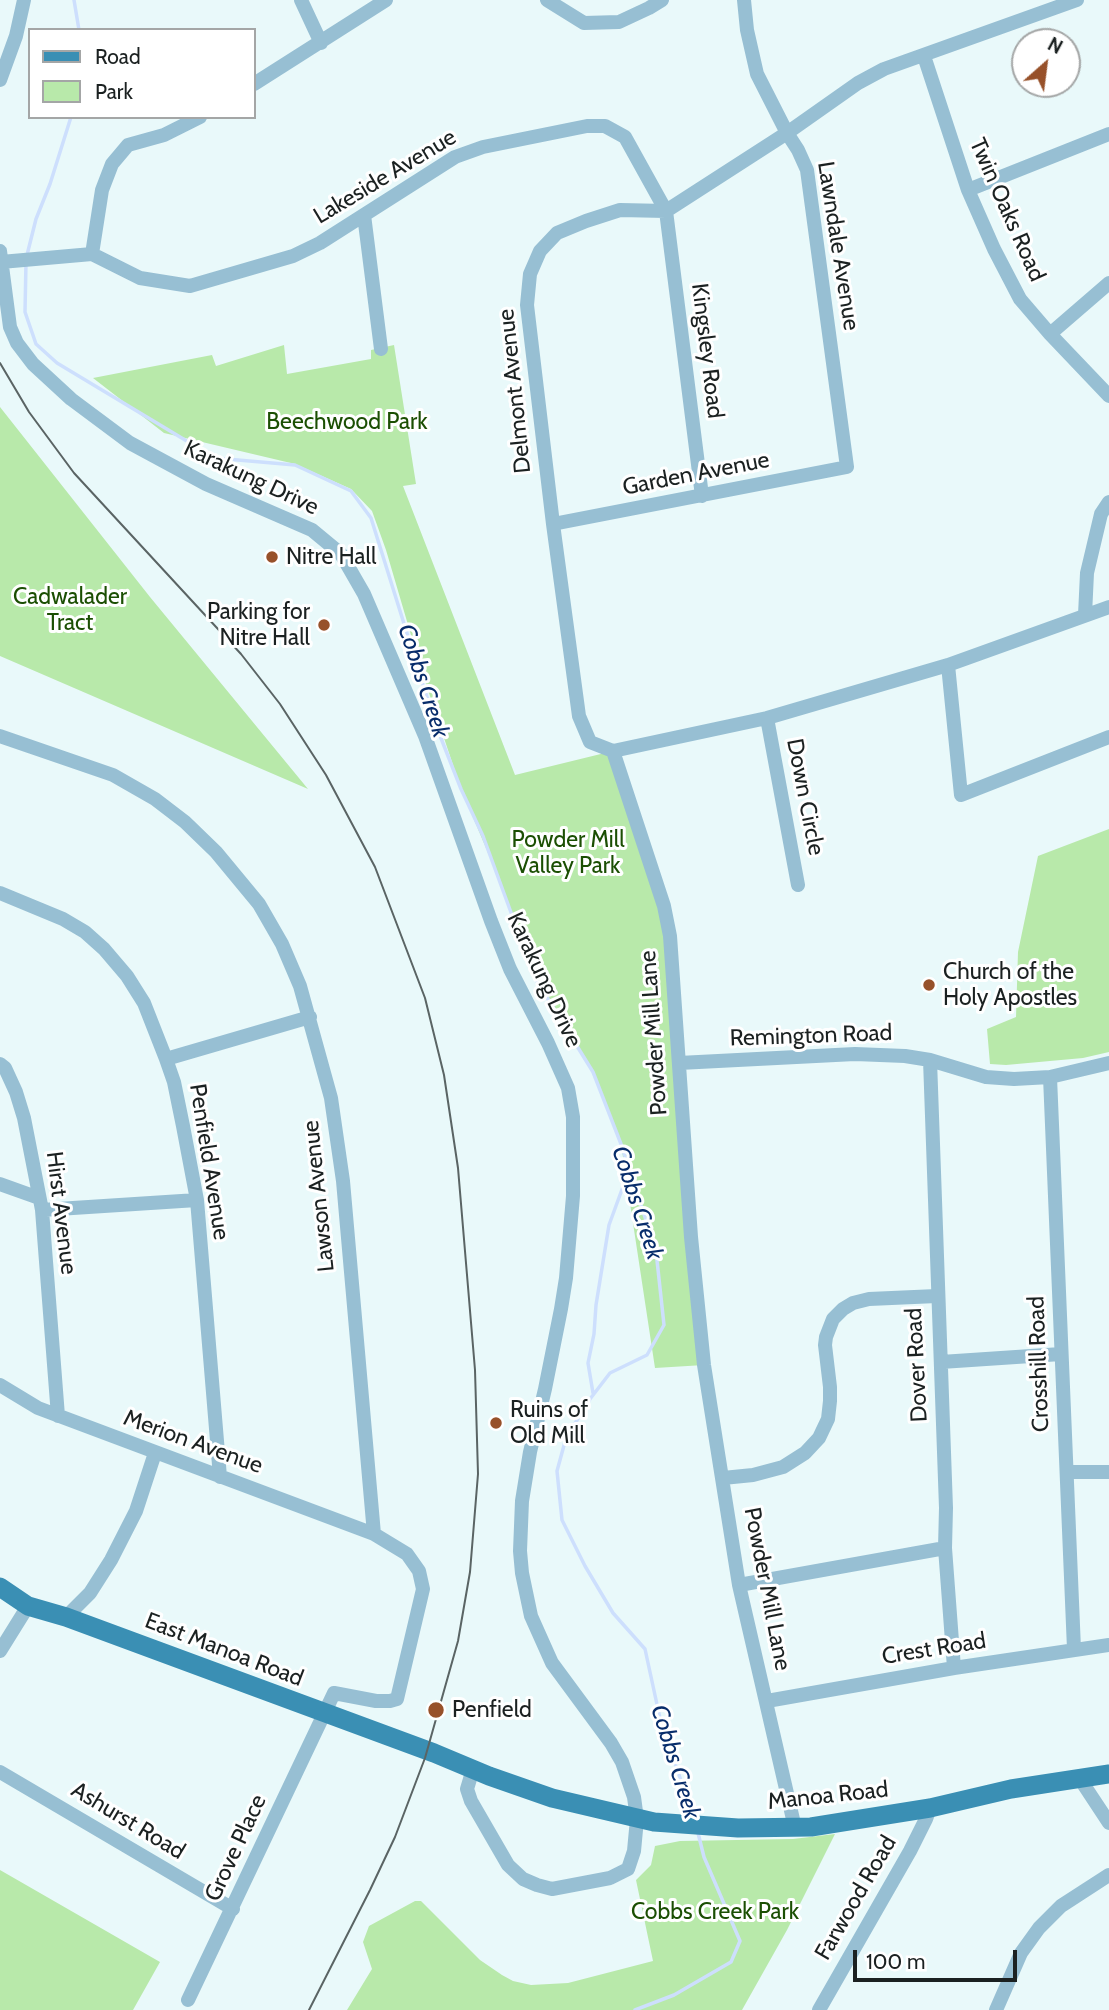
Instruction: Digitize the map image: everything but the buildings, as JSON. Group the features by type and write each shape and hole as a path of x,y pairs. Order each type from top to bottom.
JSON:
{"main road":[{"name":"East Manoa Road","path":"0,1587 28,1606 66,1617 434,1753"},
{"name":"Manoa Road","path":"434,1753 552,1798 637,1819 707,1827 795,1828 857,1821 1012,1789 1109,1774"}],"street":[{"path":"0,80 16,36 24,0"},
{"path":"301,0 321,43"},
{"path":"256,83 386,0"},
{"path":"547,0 584,23 619,22 662,0"},
{"name":"Lawndale Avenue","path":"744,0 747,30 757,74 807,170 847,467"},
{"path":"666,211 787,133 858,83 884,69 1077,0"},
{"name":"Twin Oaks Road","path":"924,56 968,190 1020,299 1109,396"},
{"path":"5,258 92,254 102,190 112,164 128,145 164,135 196,119"},
{"name":"Lakeside Avenue","path":"92,254 140,278 190,286 293,256 320,243 455,157 483,147 587,126 605,126 625,137 666,211"},
{"path":"968,190 1109,134"},
{"name":"Delmont Avenue","path":"612,751 590,742 579,716 527,305 530,274 540,251 557,233 620,211 666,211"},
{"name":"Kingsley Road","path":"666,211 702,496"},
{"path":"365,215 381,349"},
{"name":"Karakung Drive","path":"5,258 10,327 17,343 33,364 71,399 130,443 206,484 312,530 341,554 364,594 425,736 510,969 561,1070 570,1097 573,1196 566,1278 524,1481 520,1522 522,1573 531,1616 552,1663 622,1762 634,1797 637,1819 628,1869 610,1878 552,1889 523,1879 508,1866 471,1801 467,1789 473,1769"},
{"path":"1050,334 1109,283"},
{"name":"Garden Avenue","path":"553,524 847,467"},
{"path":"1085,615 1087,573 1101,514 1109,502"},
{"path":"612,751 767,718 948,665 1109,607"},
{"path":"948,665 961,795 1109,737"},
{"name":"Down Circle","path":"767,718 798,885"},
{"name":"Lawson Avenue","path":"0,736 113,775 155,799 185,822 216,852 259,904 282,944 310,1017 331,1098 343,1181 374,1534"},
{"name":"Powder Mill Lane","path":"612,751 664,906 670,936 691,1237 704,1365 739,1585 795,1828"},
{"name":"Penfield Avenue","path":"0,893 63,919 85,932 104,949 127,976 144,1003 166,1059 186,1136 197,1200 220,1477"},
{"path":"166,1059 310,1017"},
{"name":"Remington Road","path":"679,1063 855,1054 905,1056 930,1060 986,1077 1014,1079 1050,1077 1109,1063"},
{"name":"Dover Road","path":"930,1060 946,1548 954,1668"},
{"name":"Hirst Avenue","path":"0,1063 16,1091 24,1118 40,1204 58,1416"},
{"name":"Crosshill Road","path":"1050,1077 1074,1649"},
{"path":"0,1184 40,1204 197,1200"},
{"path":"723,1478 753,1475 783,1467 805,1453 819,1438 828,1419 830,1401 826,1338 833,1319 843,1309 869,1299 937,1296"},
{"path":"940,1362 1061,1354"},
{"name":"Merion Avenue","path":"0,1385 38,1408 58,1416 374,1534"},
{"path":"66,1617 90,1593 111,1560 135,1511 155,1453"},
{"path":"1067,1472 1109,1472"},
{"path":"325,1714 334,1693 376,1701 397,1699 399,1693 423,1589 419,1571 407,1554 374,1534"},
{"path":"739,1585 946,1548"},
{"path":"0,1651 28,1606"},
{"name":"Crest Road","path":"767,1701 954,1668 1109,1645"},
{"name":"Grove Place","path":"188,2000 325,1714"},
{"name":"Ashurst Road","path":"0,1772 233,1909"},
{"path":"1080,1779 1109,1823"},
{"name":"Farwood Road","path":"819,2010 910,1851 930,1808"},
{"path":"996,2010 1021,1953 1040,1928 1061,1906 1109,1875"}],"green space":[{"name":"Powder Mill Valley Park","path":"284,345 287,374 371,359 371,350 394,345 416,484 403,486 515,775 613,751 664,906 704,1365 655,1368 621,1144 593,1072 535,978 494,867 461,789 372,511 351,489 295,464 164,433 93,378 212,355 216,366"},
{"name":"Cadwalader Tract","path":"0,407 150,597 308,789 0,656"},
{"path":"1109,829 1109,1052 1083,1058 990,1064 987,1029 1016,1017 1018,952 1038,856"},
{"name":"Cobbs Creek Park","path":"835,1834 787,1930 742,2010 347,2010 372,1969 363,1942 369,1926 415,1901 421,1901 480,1960 513,1981 531,1985 568,1983 653,1961 636,1880 651,1865 655,1846 680,1841 793,1839"},
{"path":"0,1870 160,1962 133,2010 0,2010"}],"waterway":[{"name":"Cobbs Creek","path":"74,0 79,28"},
{"name":"Cobbs Creek","path":"27,255 36,219 70,119"},
{"name":"Cobbs Creek","path":"26,262 25,312 36,344 57,363 215,458 295,465 351,491 371,518 435,723 483,836 535,978 593,1072 621,1144 656,1251 664,1325 647,1355 610,1373 590,1399 566,1438 557,1471 562,1520 613,1613 645,1649 661,1723 694,1818"},
{"name":"Cobbs Creek","path":"593,1393 588,1363 596,1305 609,1225 628,1173"},
{"name":"Cobbs Creek","path":"635,2010 674,1995 731,1962 740,1941 704,1857 698,1833"}],"tram line":[{"path":"0,363 29,412 74,473 241,654 280,704 326,775 375,867 425,998 444,1075 458,1168 475,1370 478,1474 470,1572 458,1641 425,1758 395,1837 309,2010"}],"place":[{"name":"Nitre Hall","path":"272,557"},
{"name":"Parking for Nitre Hall","path":"324,625"},
{"name":"Church of the Holy Apostles","path":"929,985"},
{"name":"Ruins of Old Mill","path":"496,1423"},
{"name":"Penfield","path":"436,1710"}],"park label":[{"name":"Beechwood Park","path":"347,422"}]}
